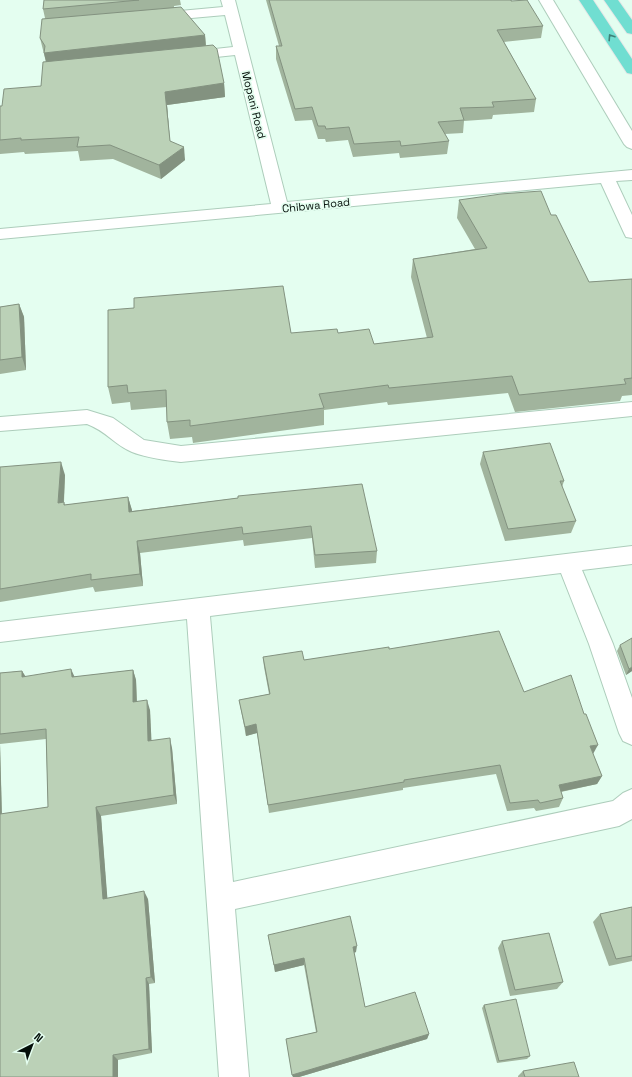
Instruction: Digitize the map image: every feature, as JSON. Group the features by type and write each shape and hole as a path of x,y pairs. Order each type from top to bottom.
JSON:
{"main road":[{"path":"586,0 632,70"},
{"path":"612,0 632,30"}],"street":[{"path":"546,0 632,144"},
{"path":"144,18 230,5"},
{"name":"Mopani Road","path":"230,5 281,209"},
{"path":"172,58 241,50"},
{"name":"Chibwa Road","path":"0,234 281,209 606,176 632,175"},
{"path":"606,176 632,233"},
{"path":"0,424 87,418 106,423 138,446 181,454 632,409"},
{"path":"0,632 632,555"},
{"path":"568,563 601,644 632,733"},
{"path":"198,608 234,1077"},
{"path":"221,898 619,813 632,802"}],"building":[{"path":"44,0 139,0 43,9"},
{"path":"269,0 527,0 543,26 497,30 536,99 492,102 494,107 460,108 464,120 438,122 449,141 401,146 400,141 354,144 349,127 326,129 325,126 318,126 312,107 295,109 276,46 282,46"},
{"path":"181,7 205,35 44,53 45,46 40,38 42,19"},
{"path":"213,45 217,49 224,83 165,92 170,141 184,147 159,165 110,145 77,147 79,137 21,140 21,138 0,140 0,106 2,106 4,89 41,86 43,62"},
{"path":"541,191 551,215 556,215 589,282 632,279 632,378 624,379 626,384 519,395 512,376 389,388 388,385 319,394 324,408 190,426 190,420 167,422 166,390 128,393 127,385 108,387 108,310 134,308 134,298 283,286 291,333 337,329 338,333 369,329 374,344 433,337 413,259 487,248 459,200 501,194"},
{"path":"19,304 22,357 0,360 0,307"},
{"path":"550,443 564,481 560,481 576,521 508,529 483,452"},
{"path":"61,462 58,503 64,502 64,505 128,497 129,512 238,498 238,496 362,484 377,551 315,555 311,526 243,534 242,527 137,541 140,574 91,580 91,574 0,589 0,467"},
{"path":"499,631 524,692 571,675 584,714 586,714 598,745 590,746 602,776 559,785 563,798 540,803 538,800 510,803 500,765 404,780 404,782 268,805 256,724 245,727 239,700 270,694 263,657 302,651 304,660 389,647 389,649"},
{"path":"632,638 632,667 629,669 620,645"},
{"path":"71,669 72,677 133,670 133,702 147,700 148,741 170,738 174,795 96,807 103,899 144,891 151,977 146,978 149,1049 113,1055 113,1077 0,1077 0,814 48,807 46,729 0,734 0,673 22,671 22,677"},
{"path":"632,907 632,956 616,959 600,914"},
{"path":"350,916 357,946 353,947 365,1007 415,992 429,1034 292,1075 286,1039 317,1032 304,958 274,965 268,935"},
{"path":"549,933 563,982 515,990 502,941"},
{"path":"516,999 530,1056 499,1061 484,1005"},
{"path":"574,1062 579,1077 525,1077 523,1071"}]}
